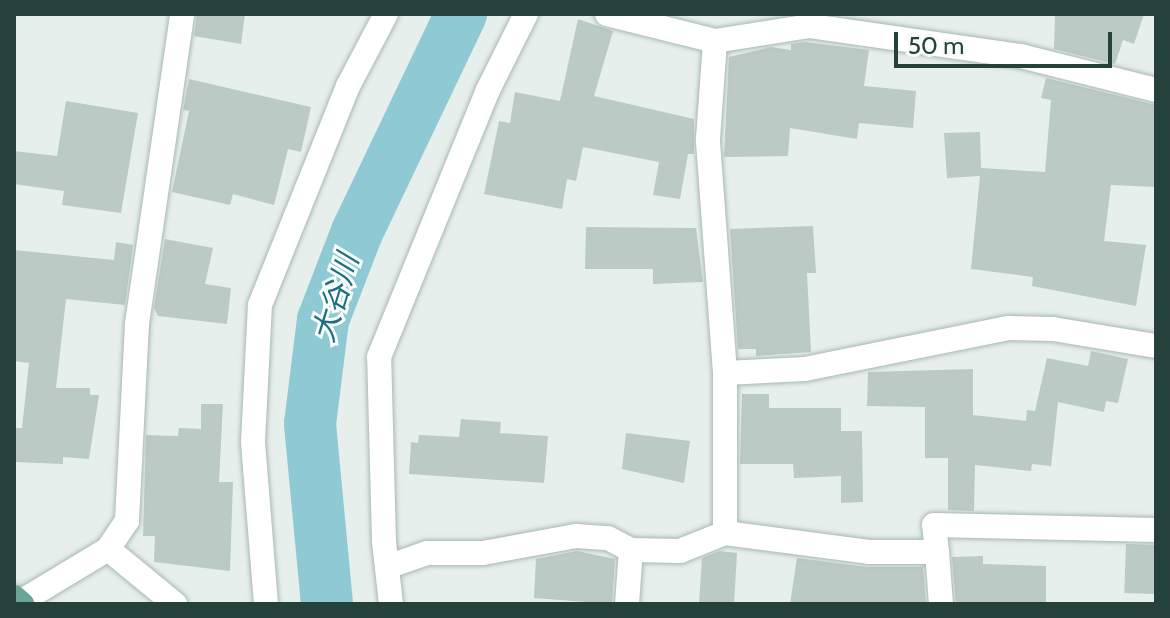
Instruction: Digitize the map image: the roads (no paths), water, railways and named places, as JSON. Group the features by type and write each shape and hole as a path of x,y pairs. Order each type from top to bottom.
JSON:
{"street":[{"path":"18,602 108,549 127,521 137,324 182,14"},
{"path":"266,604 253,442 260,305 348,86 386,14"},
{"path":"391,604 379,357 487,92 526,14"},
{"path":"607,14 715,41 811,20 1021,56 1156,90"},
{"path":"715,41 708,139 725,373 725,533"},
{"path":"725,373 805,369 1009,328 1053,329 1156,346"},
{"path":"941,604 934,525 1156,530"},
{"path":"387,567 427,553 483,553 576,536 608,538 631,550 680,551 725,533 869,552 937,552"},
{"path":"108,549 175,604"},
{"path":"627,604 631,550"}],"waterway":[{"name":"大谷川","path":"327,604 310,424 323,320 357,232 461,14"}]}
